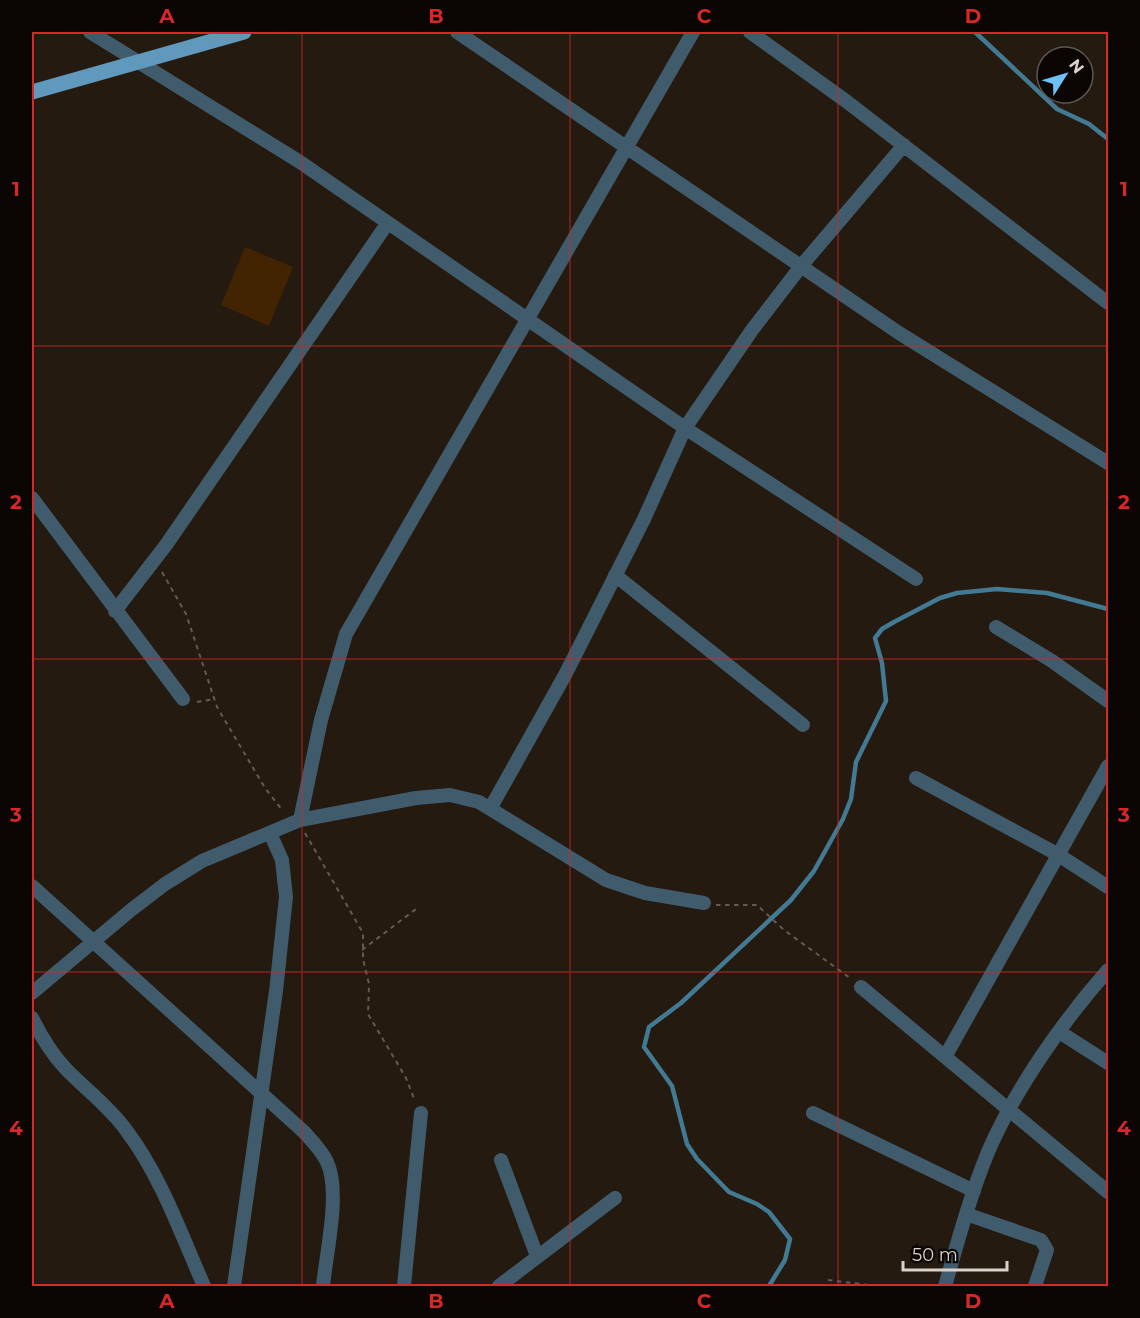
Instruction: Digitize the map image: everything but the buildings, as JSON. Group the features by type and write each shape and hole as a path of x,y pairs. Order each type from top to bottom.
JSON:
{"main road":[{"path":"32,92 244,32"},
{"path":"32,103 109,70"}],"street":[{"path":"90,32 300,162 685,428 916,579"},
{"path":"457,32 899,333 1108,463"},
{"path":"300,820 324,711 346,634 628,149 693,32"},
{"path":"750,32 904,145 1108,303"},
{"path":"490,809 535,733 644,519 685,428 752,330 802,265 904,145"},
{"path":"115,611 155,559 387,224"},
{"path":"32,498 183,699"},
{"path":"615,575 803,724"},
{"path":"996,627 1052,661 1108,701"},
{"path":"945,1057 1108,766"},
{"path":"916,777 1058,854 1108,887"},
{"path":"32,993 165,884 232,847 300,820 416,798 450,795 466,797 490,809 606,880 645,892 705,903"},
{"path":"234,1287 286,897 282,860 270,833"},
{"path":"32,886 304,1132 327,1161 332,1194 322,1287"},
{"path":"945,1287 974,1191 1009,1109 1108,970"},
{"path":"861,987 1108,1192"},
{"path":"32,1018 50,1050 66,1069 111,1111 127,1131 156,1179 204,1287"},
{"path":"1061,1033 1108,1063"},
{"path":"404,1287 421,1113"},
{"path":"813,1113 974,1191"},
{"path":"501,1160 537,1256"},
{"path":"499,1287 615,1198"},
{"path":"966,1214 1041,1240 1046,1245 1047,1250 1035,1287"}],"path":[{"path":"155,559 186,614 214,699 236,742 265,788 285,813 300,820 322,865 363,933 362,950 369,973 368,1014 406,1078 421,1113"},
{"path":"183,699 189,703 214,699"},
{"path":"705,903 757,905 784,930 861,987"},
{"path":"362,950 416,909"},
{"path":"828,1280 877,1287"}],"shaded area":[{"path":"245,247 293,267 269,326 221,305"}],"waterway":[{"path":"975,32 1057,109 1089,124 1108,139"},
{"path":"769,1286 785,1260 790,1239 769,1212 729,1192 697,1159 687,1144 672,1086 644,1047 649,1027 681,1003 791,900 814,871 843,819 851,799 856,762 886,701 882,663 875,638 882,629 940,598 957,593 997,589 1047,593 1108,609"}]}
